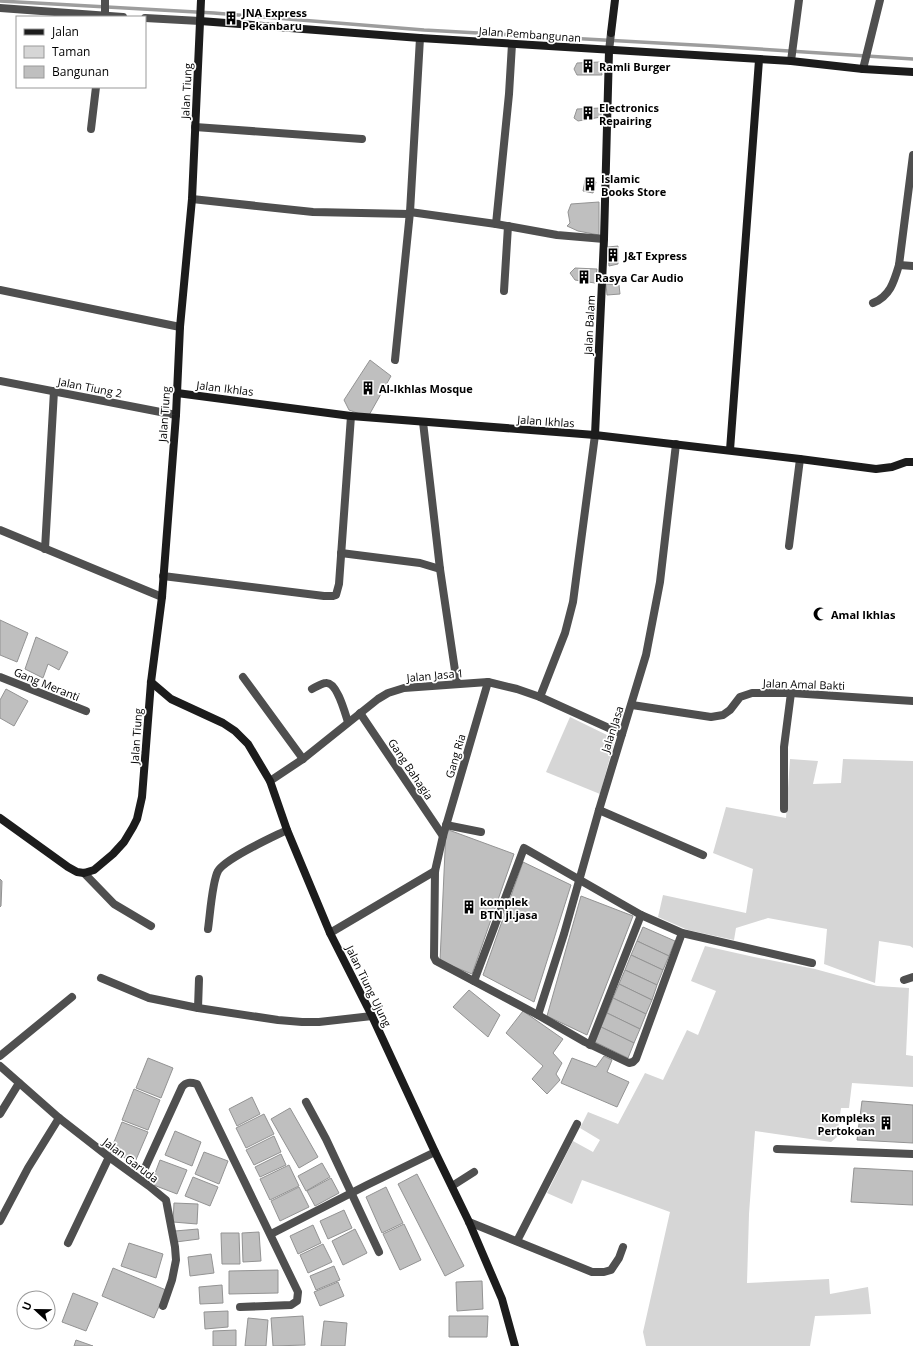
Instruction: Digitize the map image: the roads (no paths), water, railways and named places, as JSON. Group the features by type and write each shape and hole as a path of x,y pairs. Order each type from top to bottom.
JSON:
{"street":[{"path":"105,0 105,14"},
{"name":"Jalan Tiung","path":"84,873 94,870 113,854 124,842 137,819 142,796 151,682 162,597 176,415 180,327 192,200 201,0"},
{"name":"Jalan Balam","path":"594,435 604,239 610,49 615,0"},
{"path":"791,61 799,0"},
{"path":"863,68 880,0"},
{"path":"0,8 117,16"},
{"name":"Jalan Pembangunan","path":"146,18 200,19 420,38 791,61 913,72"},
{"path":"395,360 410,213 420,38"},
{"path":"496,224 509,94 512,44"},
{"path":"730,450 759,60"},
{"path":"91,129 96,88"},
{"path":"195,128 362,139"},
{"path":"873,303 886,295 894,283 899,265 913,155"},
{"path":"192,200 313,212 410,213 496,224 557,235 604,239"},
{"path":"504,291 508,226"},
{"path":"899,265 913,266"},
{"path":"0,290 180,327"},
{"name":"Jalan Tiung 2","path":"0,381 176,415"},
{"path":"45,548 54,391"},
{"name":"Jalan Ikhlas","path":"177,393 351,416 594,435 730,450 876,469 892,467 906,462 913,462"},
{"path":"163,576 333,596 337,593 339,584 351,416"},
{"path":"423,422 440,569 456,684"},
{"path":"540,697 565,633 573,602 582,541 594,435"},
{"name":"Jalan Jasa","path":"538,1015 564,934 599,810 646,655 660,582 676,444"},
{"path":"789,546 800,459"},
{"path":"0,530 162,597"},
{"path":"341,553 420,563 440,569"},
{"name":"Gang Meranti","path":"0,677 86,711"},
{"path":"243,677 303,759"},
{"name":"Jalan Tiung Ujung","path":"151,682 171,699 223,723 235,731 248,744 270,780 287,830 330,933 372,1016 469,1222 502,1299 515,1346"},
{"name":"Jalan Jasa 1","path":"270,780 303,759 348,722 388,693 404,688 488,682 517,689 540,697 622,734"},
{"name":"Gang Ria","path":"488,682 446,825 435,871 434,957 436,961 440,965 538,1015 590,1045 626,1062 633,1062 636,1059 682,933"},
{"path":"312,689 326,683 331,683 335,688 348,722"},
{"name":"Jalan Amal Bakti","path":"632,705 711,717 723,715 730,710 740,697 752,693 791,693 913,701"},
{"path":"784,809 784,747 791,693"},
{"name":"Gang Bahagia","path":"360,713 443,836"},
{"path":"599,810 703,855"},
{"path":"0,818 77,872 84,873 114,904 150,926"},
{"path":"446,825 481,832"},
{"path":"208,929 213,889 218,872 227,861 287,830"},
{"path":"474,982 524,848 641,915 682,933 812,963"},
{"path":"330,933 435,871"},
{"path":"590,1045 641,915"},
{"path":"904,980 913,977"},
{"path":"101,978 149,998 198,1008 278,1020 319,1022 372,1016"},
{"path":"198,1008 199,979"},
{"path":"0,1056 72,997"},
{"name":"Jalan Garuda","path":"0,1066 59,1118 166,1200 176,1260 172,1280 163,1306"},
{"path":"144,1170 182,1087 184,1084 190,1082 197,1084 298,1292 296,1301 291,1305 240,1307"},
{"path":"0,1114 19,1083"},
{"path":"306,1102 326,1138 379,1252"},
{"path":"0,1221 28,1168 59,1118"},
{"path":"517,1241 577,1124"},
{"path":"777,1149 913,1154"},
{"path":"271,1234 435,1152"},
{"path":"68,1243 109,1157"},
{"path":"452,1186 474,1172"},
{"path":"469,1222 592,1272 604,1272 611,1270 619,1258 623,1247"}],"waterway":[{"path":"0,1 214,13 424,30 913,59"}],"place":[{"name":"JNA Express Pekanbaru","path":"231,18"},
{"name":"Ramli Burger","path":"588,66"},
{"name":"Electronics Repairing","path":"588,113"},
{"name":"Islamic Books Store","path":"590,184"},
{"name":"J&T Express","path":"613,255"},
{"name":"Rasya Car Audio","path":"584,277"},
{"name":"Al-Ikhlas Mosque","path":"368,388"},
{"name":"Amal Ikhlas","path":"820,614"},
{"name":"komplek BTN jl.jasa","path":"469,907"},
{"name":"Kompleks Pertokoan","path":"886,1123"}]}
